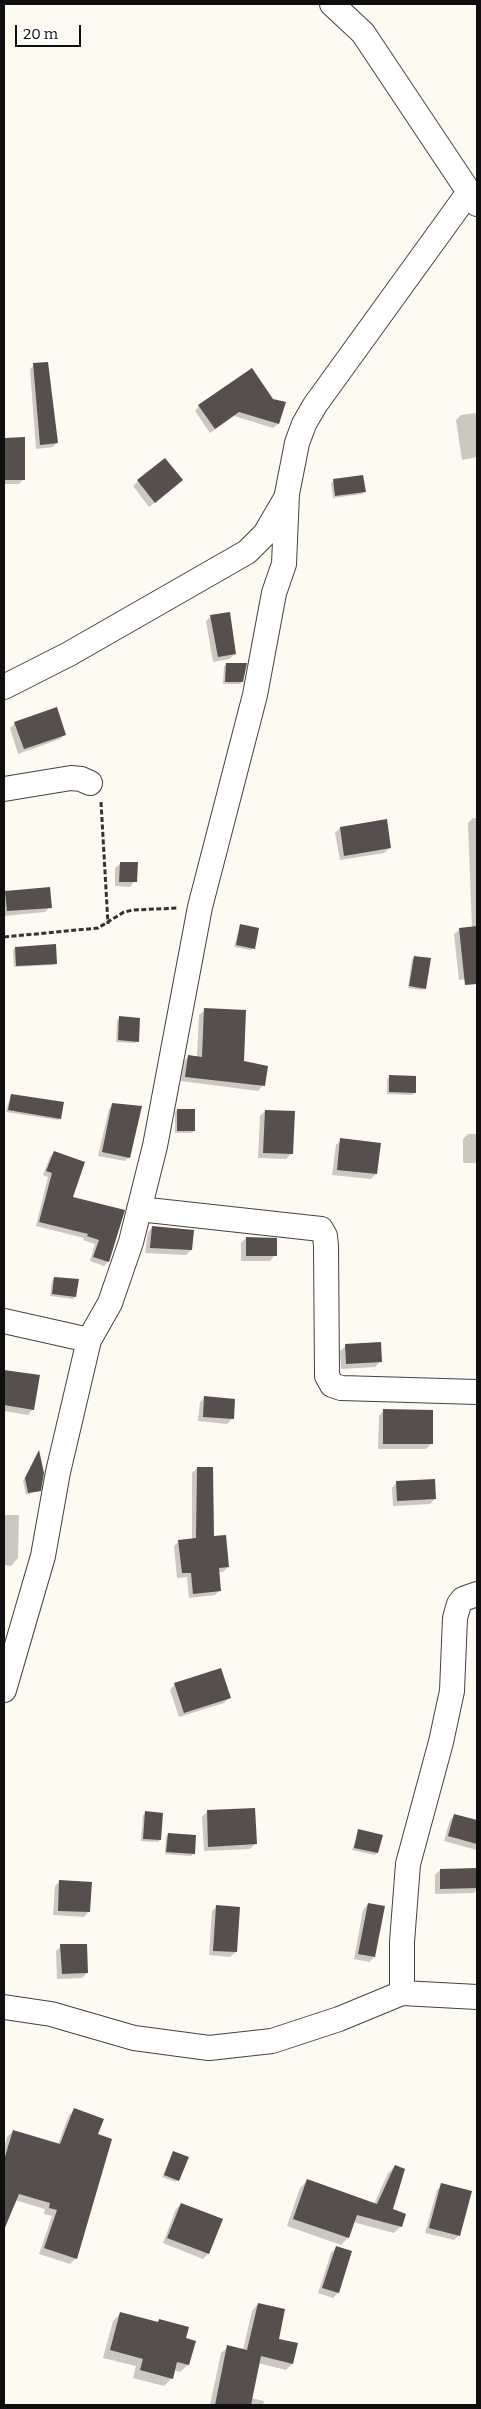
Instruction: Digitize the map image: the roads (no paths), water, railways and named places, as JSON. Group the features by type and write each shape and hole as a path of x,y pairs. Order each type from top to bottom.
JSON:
{"street":[{"path":"4,1690 43,1556 58,1472 89,1340 110,1304 131,1242 155,1146 200,907 255,695 274,593 284,564 287,494 297,443 304,424 315,405 473,198 363,33 332,4"},
{"path":"4,687 69,654 247,552 264,534 287,494"},
{"path":"4,789 71,778 81,779 90,783"},
{"path":"139,1209 321,1228 325,1236 326,1246 327,1376 332,1385 341,1388 477,1392"},
{"path":"4,1321 89,1340"},
{"path":"402,1993 402,1942 408,1864 441,1742 450,1699 456,1618 459,1604 463,1599 477,1594"},
{"path":"4,2007 51,2014 134,2038 209,2048 272,2040 339,2019 402,1993 477,1997"}]}
